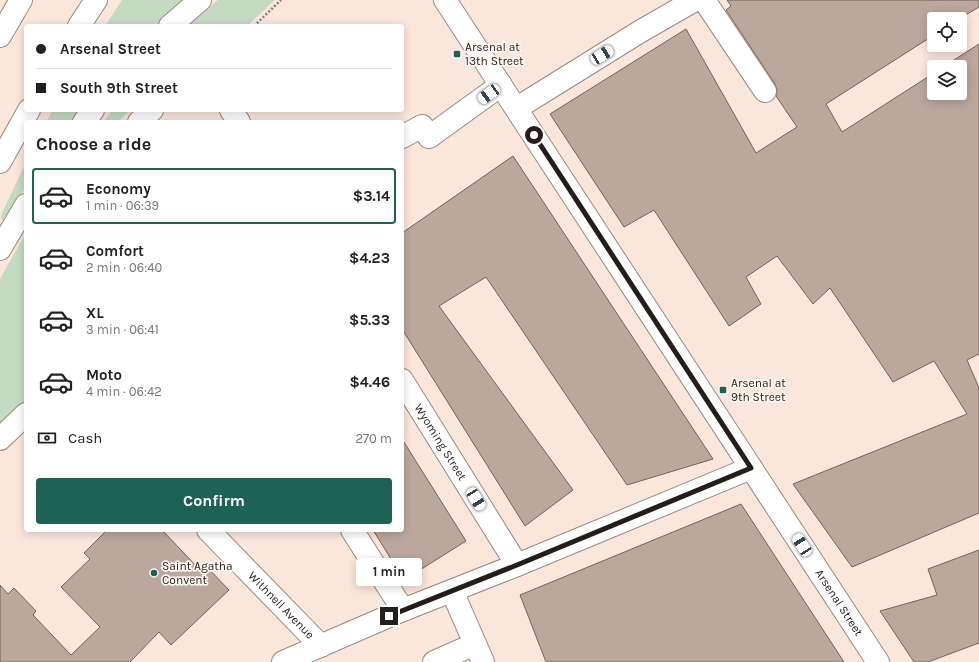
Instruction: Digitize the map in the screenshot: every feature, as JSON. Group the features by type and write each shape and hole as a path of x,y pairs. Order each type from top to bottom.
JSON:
{"main road":[{"path":"0,36 21,0"},
{"path":"80,24 96,0"},
{"path":"172,24 200,0"},
{"name":"Arsenal Street","path":"445,0 878,662"},
{"path":"517,108 641,31 695,0"},
{"path":"704,0 765,91"},
{"path":"404,136 422,126 429,137 501,86"},
{"path":"0,162 28,112"},
{"path":"141,120 150,112"},
{"path":"0,249 24,208"},
{"name":"Wyoming Street","path":"404,383 517,565"},
{"path":"0,439 24,416"},
{"path":"283,662 403,610 517,565 751,468"},
{"name":"Withnell Avenue","path":"210,532 321,646"},
{"path":"353,532 403,610"},
{"path":"434,662 479,653 452,591"}],"path":[{"path":"256,24 281,0"}],"green space":[{"path":"122,0 186,0 160,24 106,24"},
{"path":"218,0 275,0 249,24 189,24"},
{"path":"52,112 82,112 76,120 47,120"},
{"path":"111,112 128,112 120,120 105,120"},
{"path":"24,166 24,190 2,220 2,213"},
{"path":"24,237 24,405 0,428 0,279"}],"building":[{"path":"727,0 979,0 979,7 967,14 967,12 927,12 927,39 826,104 842,132 927,77 927,100 967,100 967,60 954,60 979,44 979,354 967,360 979,388 979,513 852,567 793,484 967,414 934,361 893,382 830,288 813,304 777,256 746,277 761,304 729,326 654,210 624,227 550,114 686,29 756,153 797,127 776,96 777,90 775,84 726,10 731,6"},
{"path":"513,156 713,459 627,485 486,277 439,306 573,490 525,526 404,332 404,232"},
{"path":"404,442 466,541 404,580 374,532 404,532"},
{"path":"741,504 844,662 546,662 520,595"},
{"path":"105,532 164,532 200,570 205,565 229,590 171,645 159,632 130,662 0,662 0,585 8,594 14,588 36,611 33,615 71,655 100,627 61,587 90,559 84,553"},
{"path":"979,550 979,643 928,662 914,662 880,611 937,595 928,569"}],"place":[{"name":"Arsenal at 13th Street","path":"457,54"},
{"name":"Arsenal at 9th Street","path":"723,390"},
{"name":"Saint Agatha Convent","path":"154,573"}],"route":[{"path":"389,616 517,565 751,468 534,135"}]}
